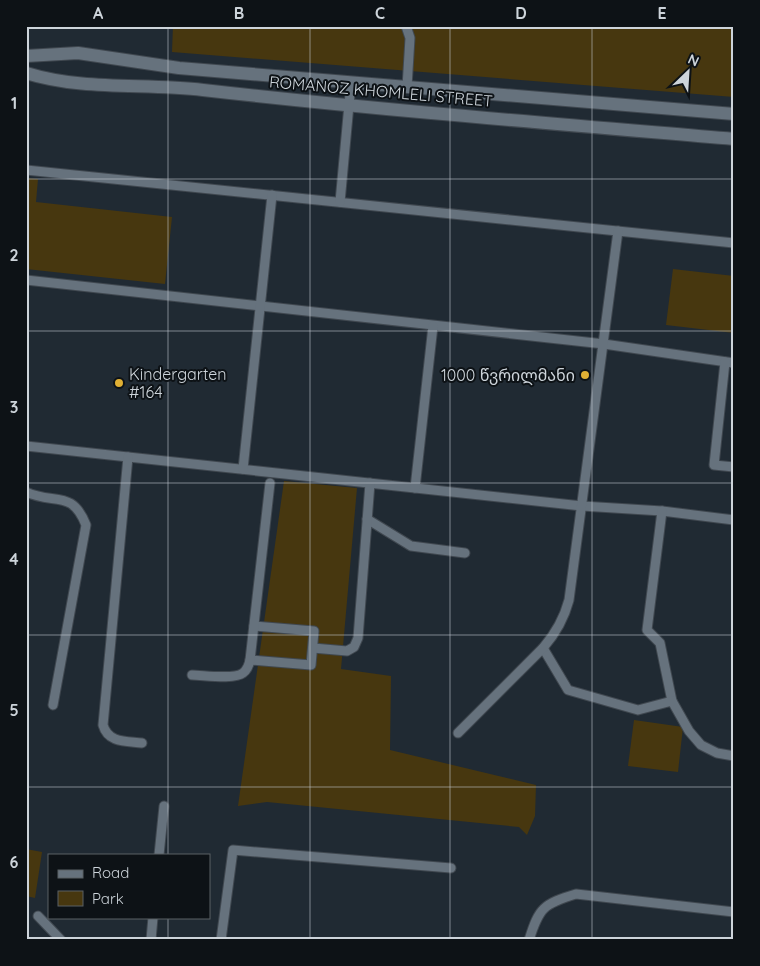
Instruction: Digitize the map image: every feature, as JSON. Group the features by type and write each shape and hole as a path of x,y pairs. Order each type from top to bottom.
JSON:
{"street":[{"name":"ROMANOZ KHOMLELI STREET","path":"26,56 78,53 179,68 734,114"},
{"name":"ROMANOZ KHOMLELI STREET","path":"26,73 70,84 184,88 348,106 734,139"}],"lane":[{"path":"406,26 410,38 407,87"},
{"path":"340,202 351,83"},
{"path":"26,170 734,243"},
{"path":"243,470 272,195"},
{"path":"458,733 543,648 554,636 564,619 569,600 618,230"},
{"path":"26,280 604,344 730,362 714,465 734,467"},
{"path":"415,488 433,326"},
{"path":"26,446 582,506 662,511 734,520"},
{"path":"128,457 103,725 105,732 116,740 142,743"},
{"path":"192,675 232,676 242,674 247,668 250,660 270,483"},
{"path":"313,648 347,651 354,647 358,638 370,483"},
{"path":"26,492 32,495 68,501 80,511 86,525 53,705"},
{"path":"662,511 647,630 660,643 672,701 689,731 701,745 717,753 734,756"},
{"path":"367,519 411,546 465,553"},
{"path":"250,660 312,664 314,631 254,626"},
{"path":"543,648 568,690 638,710 672,701"},
{"path":"159,854 164,806"},
{"path":"221,940 233,850 451,868"},
{"path":"528,940 537,915 554,900 576,894 734,912"},
{"path":"38,916 61,940"},
{"path":"151,940 153,918"}],"green space":[{"path":"173,26 734,26 734,97 172,52"},
{"path":"26,178 38,179 36,202 172,217 165,284 26,269"},
{"path":"673,269 734,276 734,333 666,325"},
{"path":"284,481 357,488 341,669 391,676 390,750 536,785 535,816 527,835 519,827 267,802 238,806"},
{"path":"634,720 683,727 678,772 628,766"},
{"path":"26,849 42,852 35,898 26,896"}],"place":[{"name":"1000 წვრილმანი","path":"585,375"},
{"name":"Kindergarten #164","path":"119,383"}]}
